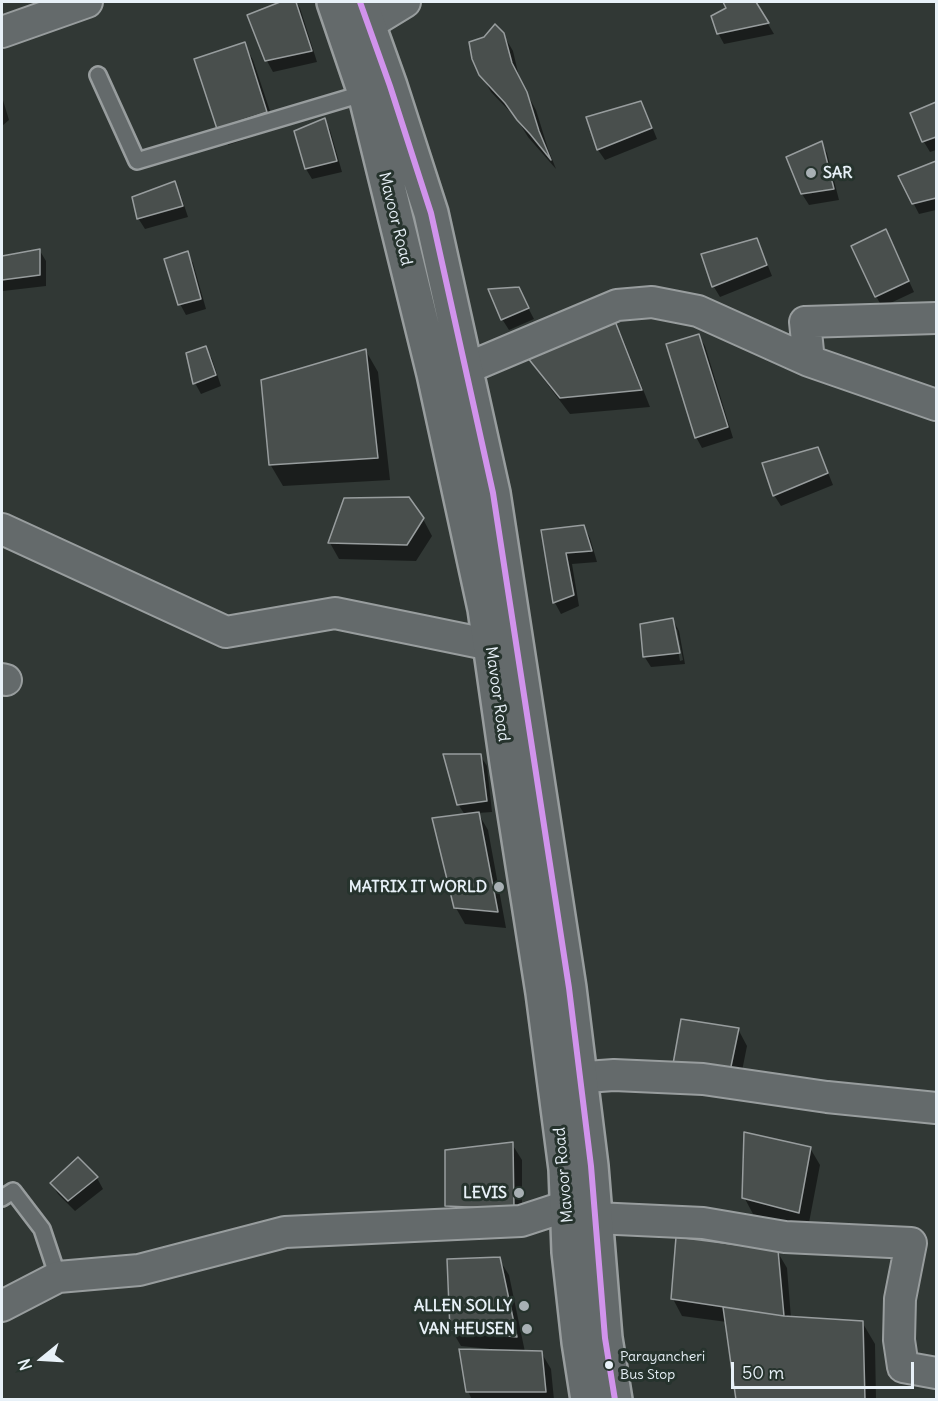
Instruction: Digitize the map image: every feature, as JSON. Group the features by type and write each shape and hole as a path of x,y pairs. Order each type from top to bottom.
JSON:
{"main road":[{"name":"Mavoor Road","path":"334,2 365,93 449,371 493,493 569,988 567,1078"},
{"name":"Mavoor Road","path":"364,13 431,213 449,371 543,993 591,1166 569,1252 588,1400"},
{"name":"Mavoor Road","path":"581,1212 615,1400"}],"street":[{"path":"2,32 87,2"},
{"path":"364,13 405,2"},
{"path":"449,371 617,305 652,302 698,311 809,361 936,405"},
{"path":"809,361 805,322 936,318"},
{"path":"2,529 226,632 335,613 491,645"},
{"path":"567,1078 614,1075 703,1079 827,1097 936,1108"},
{"path":"2,1306 58,1277 139,1270 285,1232 521,1221 581,1212 703,1223 785,1237 910,1244 900,1299 899,1340 903,1367 936,1373"}],"lane":[{"path":"98,75 137,161 365,93"},
{"path":"2,1198 14,1191 42,1229 58,1277"}],"building":[{"path":"280,2 296,2 312,51 265,61 247,15"},
{"path":"723,2 756,2 769,23 717,34 711,16 726,8"},
{"path":"495,24 504,33 512,63 527,92 551,160 479,75 472,59 469,42 484,37"},
{"path":"245,42 267,112 217,129 194,59"},
{"path":"641,101 652,128 597,150 586,117"},
{"path":"936,102 936,137 922,142 910,113"},
{"path":"325,118 337,161 305,169 294,131"},
{"name":"SAR","path":"822,141 834,189 801,194 786,157"},
{"path":"936,161 936,198 912,204 898,176"},
{"path":"175,181 183,206 137,219 132,197"},
{"path":"886,229 909,281 875,297 851,246"},
{"path":"757,238 767,265 712,287 701,254"},
{"path":"40,249 40,275 2,280 2,256"},
{"path":"188,251 201,299 178,305 164,259"},
{"path":"519,287 529,308 501,320 488,289"},
{"path":"613,316 642,390 560,398 523,352"},
{"path":"699,334 728,427 695,438 666,344"},
{"path":"206,346 216,375 193,384 186,353"},
{"path":"366,349 378,458 269,465 261,380"},
{"path":"818,447 828,473 773,496 762,463"},
{"path":"409,497 424,518 407,545 328,543 344,498"},
{"path":"584,525 592,551 566,553 574,595 553,603 541,530"},
{"path":"673,618 680,653 643,657 640,624"},
{"path":"443,754 481,754 487,801 457,805"},
{"path":"479,812 498,912 454,908 432,818"},
{"path":"681,1019 739,1028 729,1076 673,1064"},
{"path":"744,1132 811,1147 799,1213 742,1198"},
{"path":"513,1142 514,1209 445,1206 445,1150"},
{"path":"78,1157 98,1177 68,1201 50,1183"},
{"path":"676,1237 778,1250 784,1316 671,1299"},
{"path":"500,1257 517,1337 450,1330 447,1259"},
{"path":"723,1307 784,1316 863,1321 865,1400 736,1400"},
{"path":"459,1349 542,1351 546,1392 466,1392"}],"transit line":[{"path":"360,2 431,213 493,493 569,988 591,1166 605,1338 615,1400"}],"place":[{"name":"SAR","path":"811,173"},
{"name":"MATRIX IT WORLD","path":"499,887"},
{"name":"LEVIS","path":"519,1193"},
{"name":"ALLEN SOLLY","path":"524,1306"},
{"name":"VAN HEUSEN","path":"527,1329"},
{"name":"Parayancheri Bus Stop","path":"609,1365"}]}
